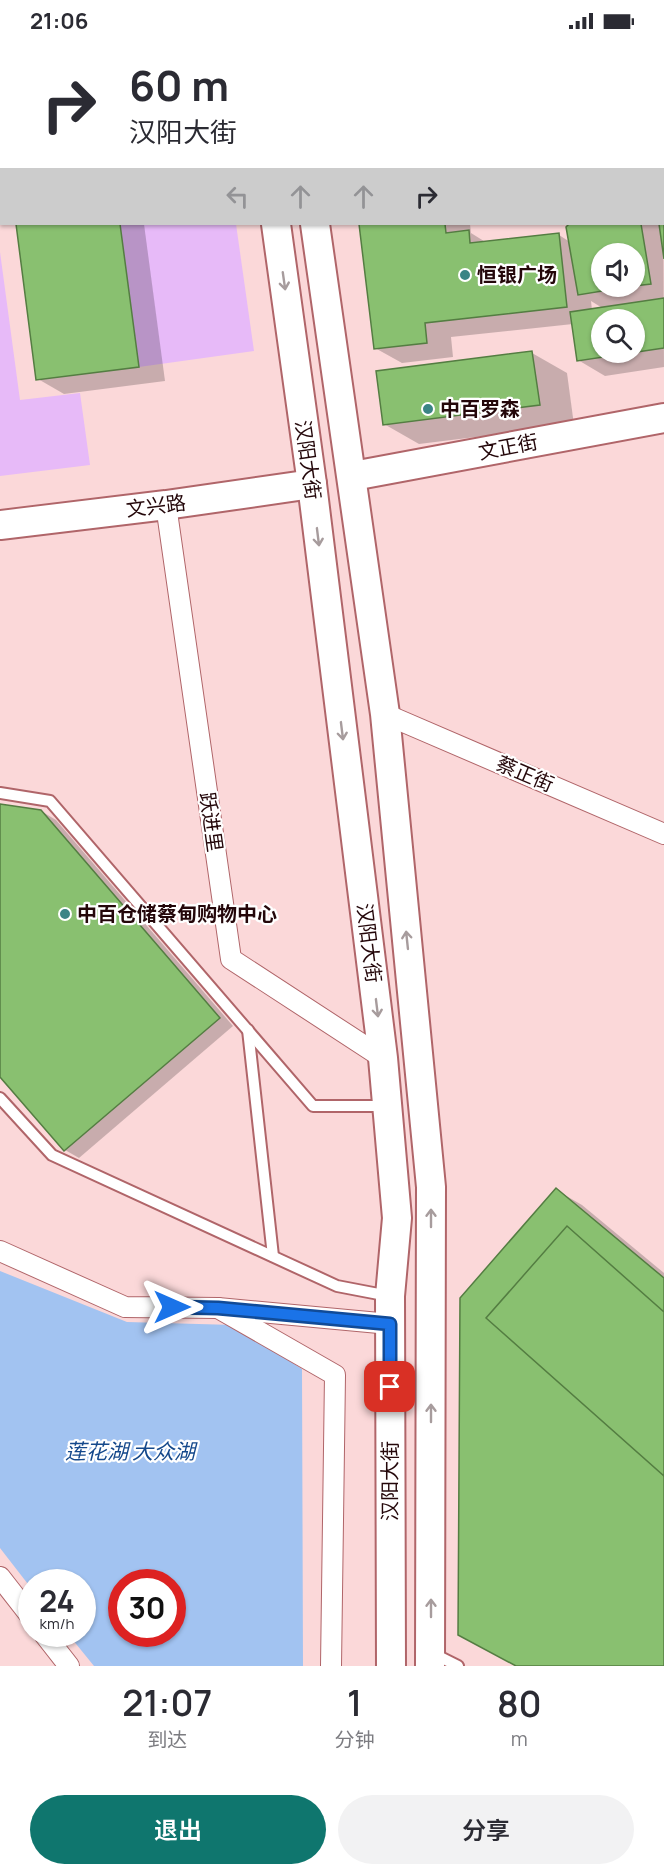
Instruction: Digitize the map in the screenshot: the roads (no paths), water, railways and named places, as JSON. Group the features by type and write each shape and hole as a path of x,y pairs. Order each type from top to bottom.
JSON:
{"street":[{"name":"汉阳大街","path":"276,225 312,484 383,1058 397,1218 390,1310 391,1666"},
{"name":"汉阳大街","path":"315,225 353,476 385,714 431,1187 430,1659"},
{"name":"文正街","path":"353,476 664,418"},
{"name":"文兴路","path":"0,525 312,484"},
{"name":"跃进里","path":"166,505 231,959 383,1058"},
{"name":"蔡正街","path":"385,714 664,834"},
{"path":"0,1251 125,1307 390,1310"},
{"path":"218,1308 335,1375 331,1666"},
{"path":"0,1577 18,1600"},
{"path":"54,1647 69,1666"}],"lane":[{"path":"0,793 50,801 313,1106 388,1107"},
{"path":"248,1029 273,1256"},
{"path":"0,1098 52,1155 390,1310"},
{"path":"430,1659 458,1666"}],"water":[{"name":"莲花湖 大众湖","path":"0,1271 127,1322 234,1325 302,1369 303,1666 94,1666 79,1647 96,1647 96,1569 18,1569 18,1571 0,1548"}],"place":[{"name":"恒银广场","path":"465,275"},
{"name":"中百罗森","path":"428,409"},
{"name":"中百仓储蔡甸购物中心","path":"65,914"}]}
